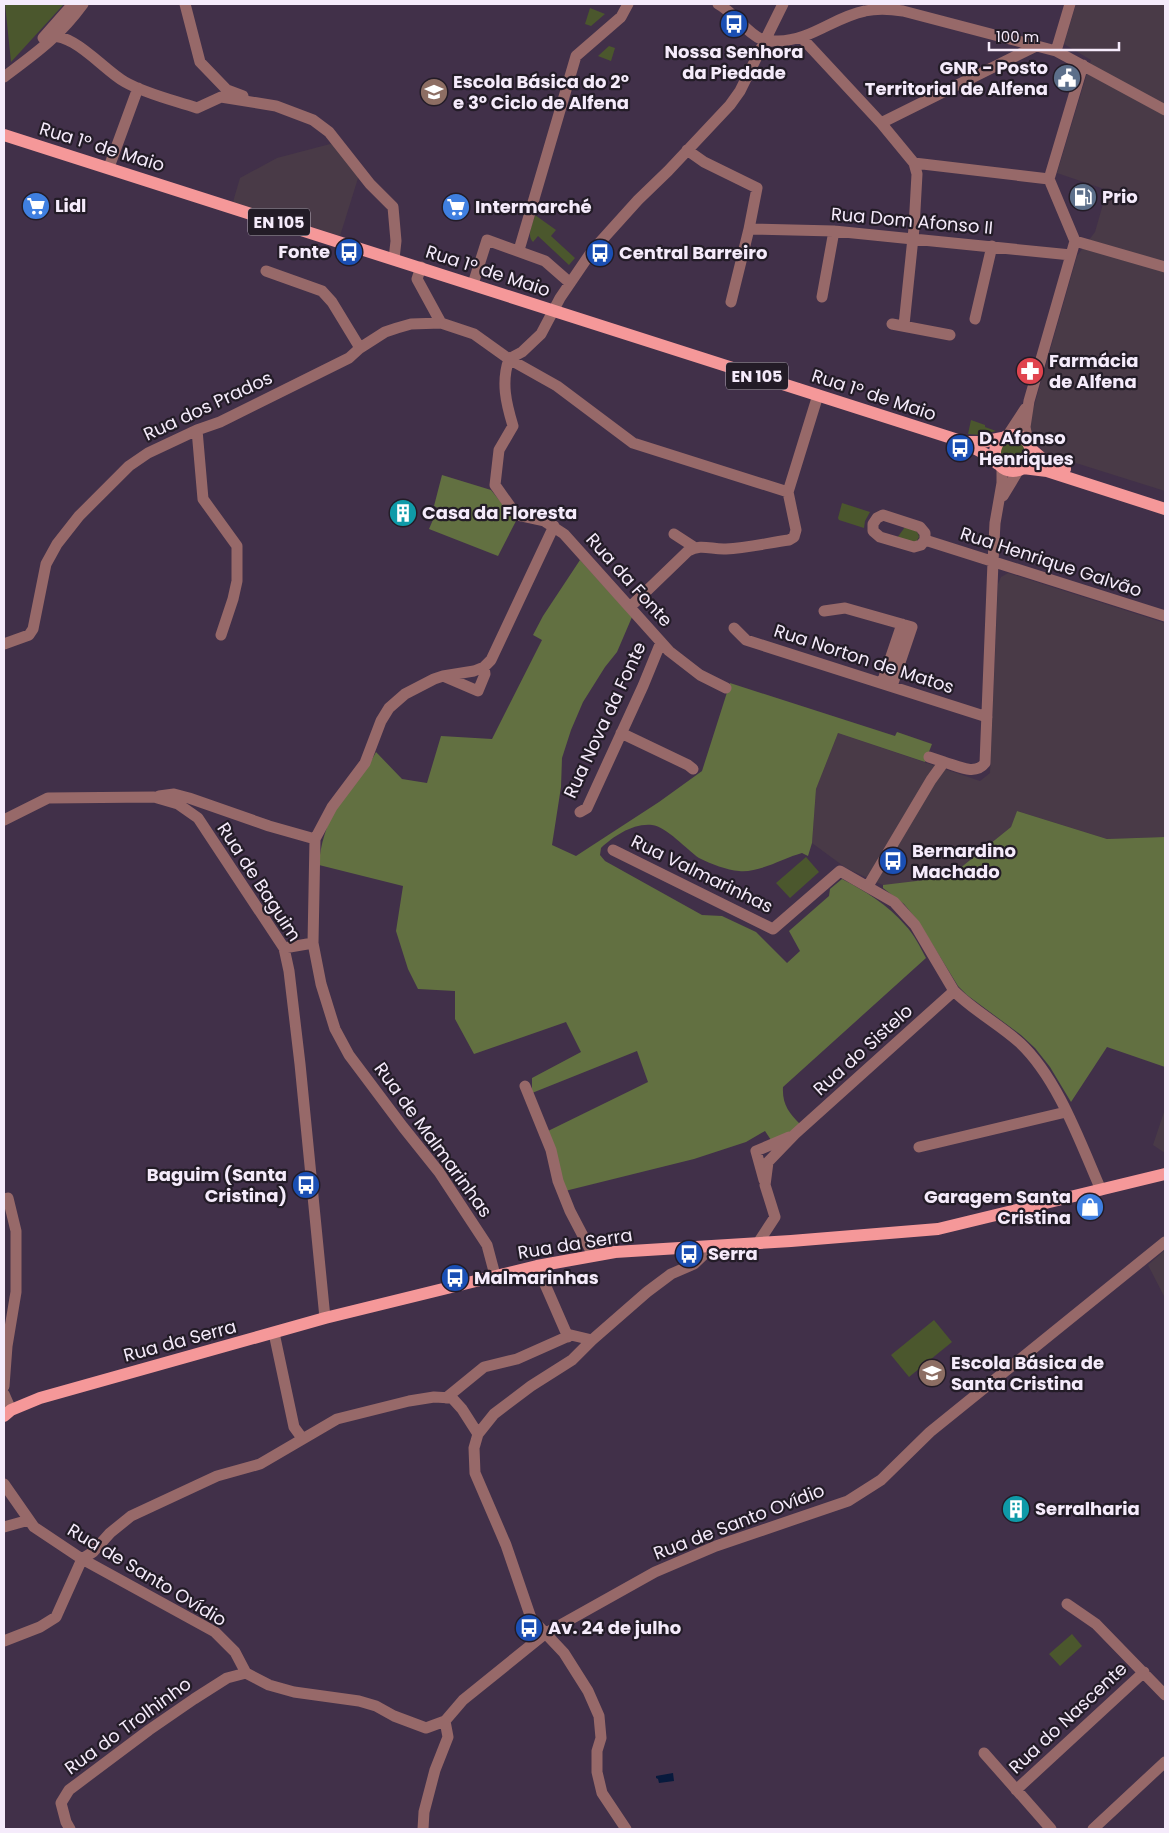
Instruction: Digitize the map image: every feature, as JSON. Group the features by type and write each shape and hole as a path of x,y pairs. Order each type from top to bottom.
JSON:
{"main road":[{"name":"Rua 1º de Maio","path":"4,135 961,441 987,455 1000,466"},
{"name":"EN 105","path":"1005,437 1019,436 1044,460 1058,467 1165,501"},
{"name":"Rua 1º de Maio","path":"961,441 982,442 1005,437"},
{"path":"1000,466 995,459 995,447 1005,437"},
{"path":"1021,469 1030,460 1029,446"},
{"name":"EN 105","path":"1000,466 1007,471 1021,469 1053,473 1165,509"},
{"name":"Rua da Serra","path":"7,1413 40,1398 324,1318 537,1266 615,1252 938,1229 1165,1174"}],"street":[{"path":"25,61 73,4"},
{"path":"4,77 56,36 83,4"},
{"path":"185,4 200,62 210,73 233,93 313,120 329,132 370,184 393,207 396,241 394,259"},
{"path":"519,250 576,56 621,17 628,4"},
{"path":"718,4 735,15 754,35 764,41 791,41 802,38 847,16 865,10 885,8 915,14 1056,51 1165,110"},
{"path":"509,359 522,352 542,334 569,282 592,251 638,200 730,105 740,91 783,4"},
{"path":"1056,51 1070,4"},
{"path":"44,37 56,36 87,52 124,82 197,108 221,97 266,104"},
{"path":"802,38 881,123 914,163 917,174 904,326"},
{"path":"881,123 1036,46"},
{"path":"1029,446 1025,427 1029,401 1075,241 1048,179 1083,65"},
{"path":"210,73 222,93 221,97"},
{"path":"109,167 138,88"},
{"path":"688,150 704,162 757,188 731,302"},
{"path":"914,163 1048,179"},
{"name":"Rua Dom Afonso II","path":"749,229 834,230 1071,255"},
{"path":"822,297 834,230"},
{"path":"473,284 487,240 519,250 544,261 569,282"},
{"path":"1075,241 1165,267"},
{"path":"975,318 992,246"},
{"path":"421,267 417,279 441,323"},
{"path":"266,271 322,291 332,302 360,348"},
{"name":"Rua dos Prados","path":"4,644 28,635 32,629 46,564 57,544 79,516 129,466 148,453 196,430 220,422 348,358 386,332 411,324 441,323 474,334 509,359 557,386 633,443 788,492"},
{"path":"892,324 950,335"},
{"name":"Rua da Fonte","path":"509,359 504,392 513,426 499,450 495,485 512,508 522,516 544,520 564,534 661,642 683,663 700,675 726,688"},
{"path":"630,607 694,547 704,546 724,550 789,540 794,537 796,530 788,492 818,395"},
{"path":"1005,437 1029,401"},
{"path":"196,430 202,499 237,546 236,581 233,599 221,635"},
{"path":"929,757 975,770 985,763 995,523 1002,483 1000,466"},
{"path":"999,504 1021,469"},
{"path":"154,797 174,794 269,826 315,839 332,807 364,763 381,721 389,708 405,694 443,676 474,671 484,667 491,660 554,526"},
{"path":"674,534 694,547"},
{"name":"Rua Henrique Galvão","path":"925,540 1165,616"},
{"path":"824,612 846,608 912,627 887,685"},
{"name":"Rua Norton de Matos","path":"734,628 746,640 987,717"},
{"name":"Rua Nova da Fonte","path":"580,812 586,808 661,642"},
{"path":"443,676 478,690 485,674 484,667"},
{"path":"621,734 693,769"},
{"path":"944,762 931,780 868,886 894,902 914,925 954,991 1020,1043 1034,1060 1047,1078 1066,1112 1101,1190"},
{"name":"Rua de Baguim","path":"4,820 48,798 154,797 178,804 198,818 284,948 289,971 300,1064 324,1318"},
{"name":"Rua de Malmarinhas","path":"315,839 313,942 327,1006 335,1029 349,1055 439,1172 487,1245 496,1275"},
{"name":"Rua Valmarinhas","path":"613,850 773,929 840,871 868,886"},
{"path":"284,948 313,942"},
{"name":"Rua do Sistelo","path":"765,1185 768,1162 795,1134 954,991"},
{"path":"525,1086 551,1150 558,1181 570,1211 593,1256"},
{"path":"919,1147 1066,1112"},
{"name":"Rua do Sistelo","path":"758,1243 775,1217 756,1151 795,1134"},
{"path":"4,1199 8,1198 16,1231 16,1292 7,1346 4,1386"},
{"name":"Rua de Santo Ovídio","path":"445,1721 463,1700 546,1633 655,1572 716,1546 848,1501 881,1480 930,1432 1165,1242"},
{"path":"626,1829 602,1792 597,1772 597,1751 601,1738 599,1716 588,1691 564,1653 531,1618 506,1545 475,1473 474,1448 478,1434 494,1414 531,1386 572,1360 592,1340 648,1292 671,1274 694,1264 713,1246"},
{"path":"537,1266 568,1336"},
{"path":"274,1333 294,1428 302,1438"},
{"path":"446,1398 484,1367 517,1359 568,1336 592,1340"},
{"path":"4,1394 7,1413"},
{"path":"4,1641 40,1627 56,1617 82,1559 93,1552 110,1533 131,1516 217,1476 260,1464 337,1419 408,1401 434,1397 452,1398 462,1409 478,1434"},
{"name":"Rua de Santo Ovídio","path":"4,1484 34,1527 82,1559 215,1632 235,1652 246,1673"},
{"path":"4,1527 29,1520"},
{"path":"1068,1604 1096,1624 1165,1695"},
{"name":"Rua do Nascente","path":"1016,1790 1144,1672"},
{"path":"246,1673 269,1685 294,1692 359,1701 376,1706 394,1716 426,1728 445,1721 448,1737 435,1770 424,1812 422,1829"},
{"name":"Rua do Trolhinho","path":"70,1829 61,1803 69,1790 149,1730 227,1678 246,1673"},
{"path":"984,1753 1051,1829"},
{"path":"1093,1829 1165,1762"}],"shaded area":[{"path":"1076,4 1165,4 1165,491 1044,453 1028,427 1077,256 1095,232 1107,190 1057,173 1091,60 1064,44"},
{"path":"334,143 359,175 340,236 233,202 240,178 277,158"},
{"path":"1008,573 1165,623 1165,837 1107,839 1017,811 1011,827 954,873 933,879 885,886 846,868 812,843 816,789 838,733 980,781 990,773 998,584 1001,577"},
{"path":"1165,1109 1165,1153 1153,1145"},
{"path":"1165,1250 1165,1298 1148,1265"}],"green space":[{"path":"5,4 64,4 11,62"},
{"path":"590,8 605,14 591,26 585,24"},
{"path":"609,46 615,48 611,61 598,56"},
{"path":"535,215 556,230 551,236 575,258 569,265 538,236 533,242 530,236"},
{"path":"971,420 996,431 981,435 968,434"},
{"path":"1013,440 1022,444 1026,453 1022,462 1013,466 1004,462 1000,453 1004,444"},
{"path":"442,475 491,490 516,521 498,556 429,529 438,508 434,506"},
{"path":"842,503 870,512 865,521 864,528 839,520"},
{"path":"905,527 917,532 919,537 916,542 897,538"},
{"path":"580,560 632,617 617,652 583,702 571,730 562,758 561,787 552,845 576,856 659,802 702,771 730,683 895,736 897,732 932,744 925,762 838,733 816,789 812,843 808,856 802,853 755,870 739,871 699,858 670,834 652,825 638,826 624,831 601,848 600,855 605,861 702,915 722,916 756,932 787,963 800,951 789,931 829,896 830,889 842,879 876,899 891,911 911,932 926,958 783,1087 787,1108 800,1124 790,1134 771,1140 765,1131 746,1142 694,1159 565,1191 548,1131 648,1082 637,1051 532,1093 532,1078 581,1052 566,1022 474,1054 455,1019 455,991 418,989 408,969 396,931 403,886 319,865 322,842 333,813 376,752 402,779 427,783 441,736 492,739 542,640 533,635 543,616"},
{"path":"1017,811 1107,839 1165,837 1165,1067 1107,1047 1071,1102 1050,1067 1035,1048 958,986 918,921 904,904 883,888 883,885 933,879 954,873 1011,827"},
{"path":"806,857 819,872 790,898 776,883"},
{"path":"934,1320 952,1342 909,1377 891,1355"},
{"path":"1072,1634 1082,1646 1060,1666 1049,1654"}],"water":[{"path":"673,1773 674,1781 659,1783 656,1778 656,1776"}],"place":[{"name":"Nossa Senhora da Piedade","path":"734,24"},
{"name":"GNR - Posto Territorial de Alfena","path":"1067,78"},
{"name":"Escola Básica do 2º e 3º Ciclo de Alfena","path":"434,92"},
{"name":"Prio","path":"1083,197"},
{"name":"Lidl","path":"36,206"},
{"name":"Intermarché","path":"456,207"},
{"name":"Fonte","path":"349,252"},
{"name":"Central Barreiro","path":"600,253"},
{"name":"Farmácia de Alfena","path":"1030,371"},
{"name":"D. Afonso Henriques","path":"960,448"},
{"name":"Casa da Floresta","path":"403,513"},
{"name":"Bernardino Machado","path":"893,861"},
{"name":"Baguim (Santa Cristina)","path":"306,1185"},
{"name":"Garagem Santa Cristina","path":"1090,1207"},
{"name":"Serra","path":"689,1254"},
{"name":"Malmarinhas","path":"455,1278"},
{"name":"Escola Básica de Santa Cristina","path":"932,1373"},
{"name":"Serralharia","path":"1016,1509"},
{"name":"Av. 24 de julho","path":"529,1628"}]}
